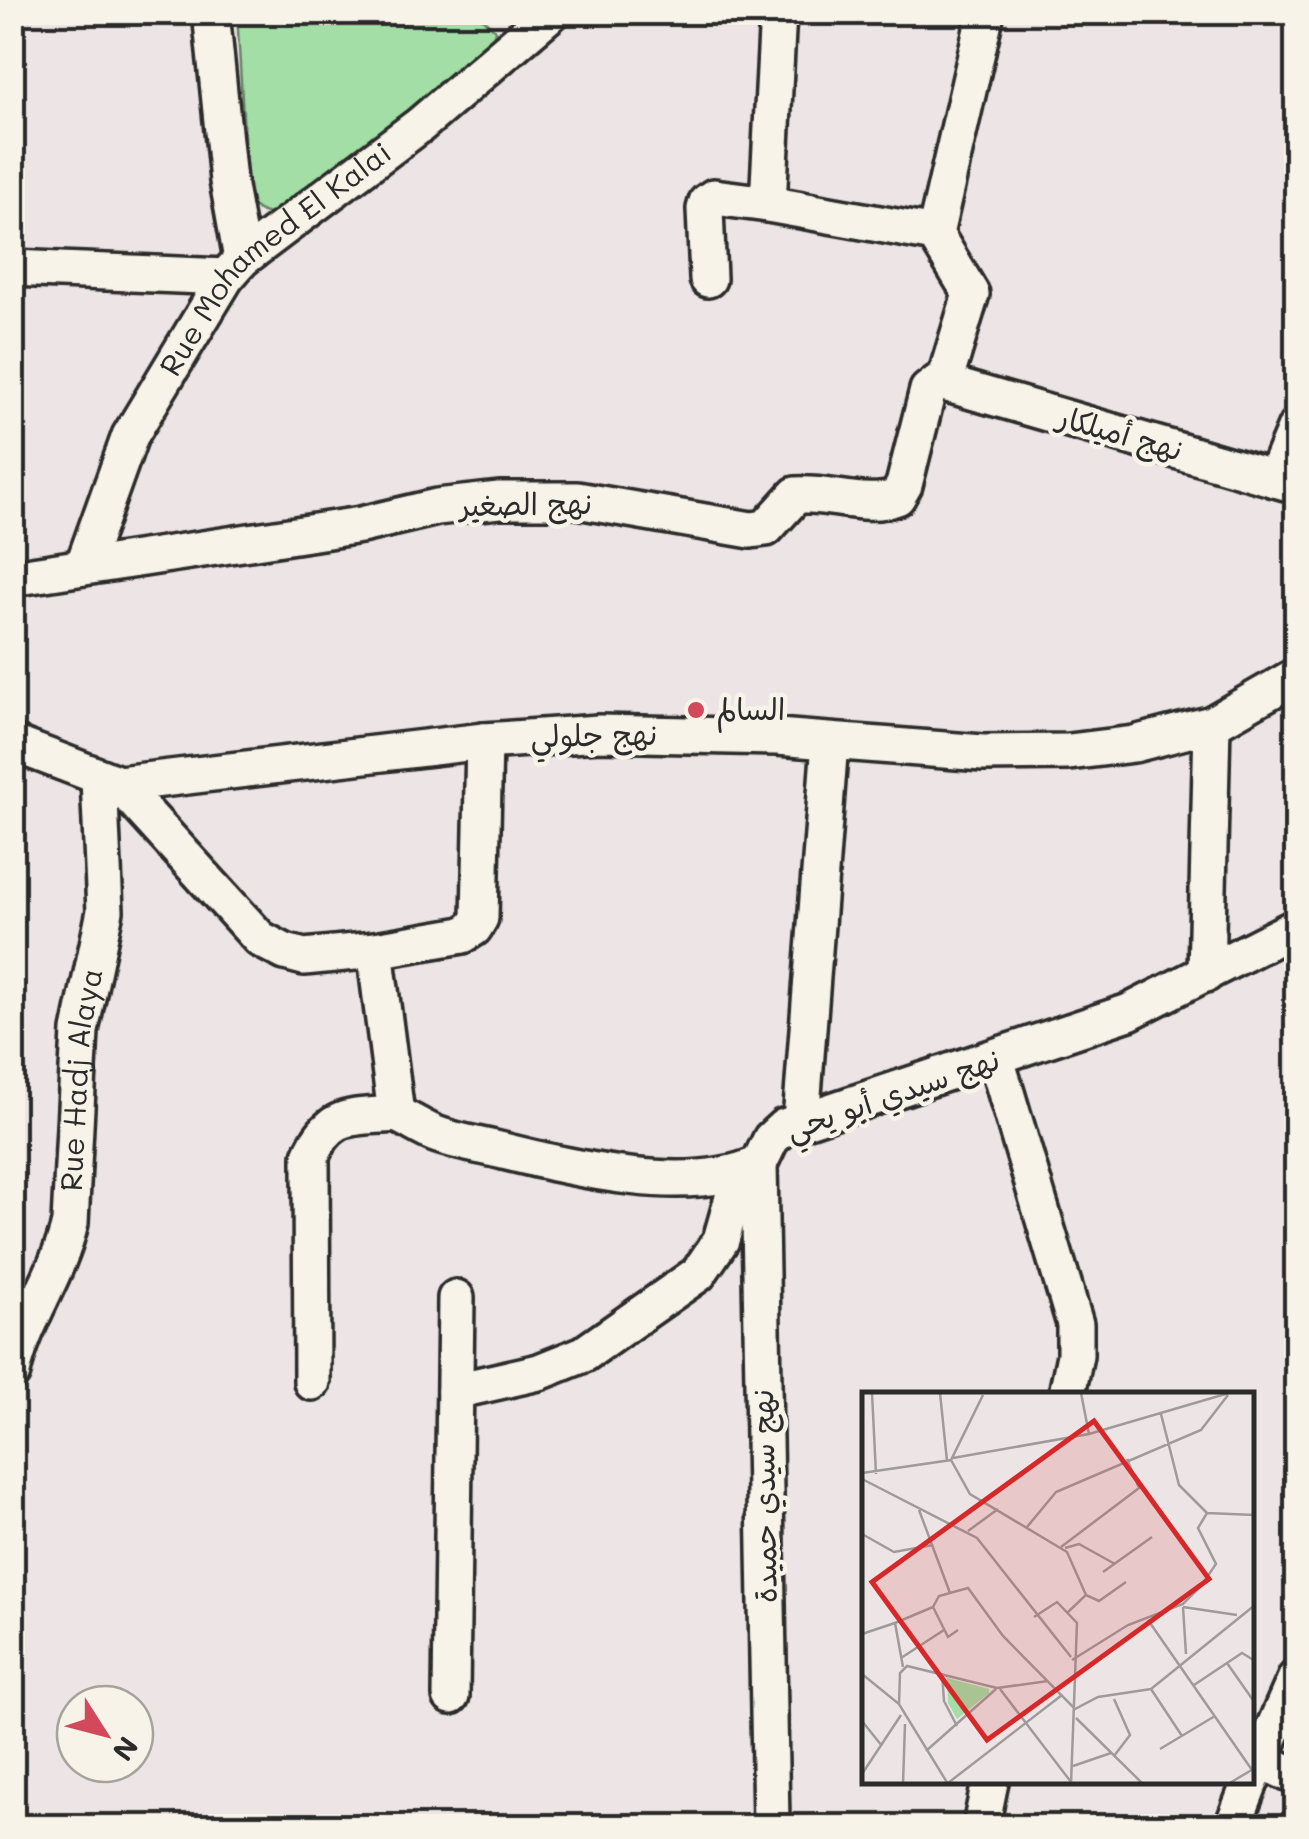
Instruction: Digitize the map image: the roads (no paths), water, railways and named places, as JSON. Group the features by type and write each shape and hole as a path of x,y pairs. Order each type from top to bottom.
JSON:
{"street":[{"path":"12,268 234,268 210,12"},
{"path":"768,204 778,12"},
{"path":"944,383 971,294 935,234 986,12"},
{"name":"Rue Mohamed El Kalai","path":"84,567 130,436 234,268 420,125 537,16"},
{"path":"708,279 707,202 724,197 935,234"},
{"name":"نهج أميلكار","path":"944,383 1285,482"},
{"name":"نهج الصغير","path":"12,578 361,525 436,507 499,500 577,500 751,530 766,528 796,495 883,503 897,498 904,486 928,390 944,383"},
{"path":"1285,482 1296,427"},
{"name":"نهج جلولي","path":"109,782 484,741 599,733 776,737 983,753 1069,752 1134,744 1212,724 1296,676"},
{"path":"1206,974 1212,724"},
{"path":"12,743 109,782 260,939 304,958 464,935 474,928 480,918 484,741"},
{"path":"801,1121 830,742"},
{"name":"Rue Hadj Alaya","path":"14,1357 64,1248 70,1223 80,1031 105,911 109,782"},
{"name":"نهج سيدي أبو يحي","path":"750,1168 784,1127 1128,1012 1296,927"},
{"path":"375,950 396,1114"},
{"path":"996,1059 1075,1324 1075,1355 1067,1392"},
{"path":"312,1382 311,1156 328,1126 344,1119 396,1114 437,1134 616,1173 703,1178 750,1168"},
{"path":"455,1391 539,1372 584,1354 698,1274 721,1240 750,1168"},
{"name":"نهج سيدي حميدة","path":"750,1168 774,1826"},
{"path":"451,1696 456,1298"},
{"path":"1296,1678 1254,1773 1296,1777"},
{"path":"981,1826 990,1784"},
{"path":"1234,1826 1250,1784"}],"place":[{"name":"السالم","path":"696,710"}]}
